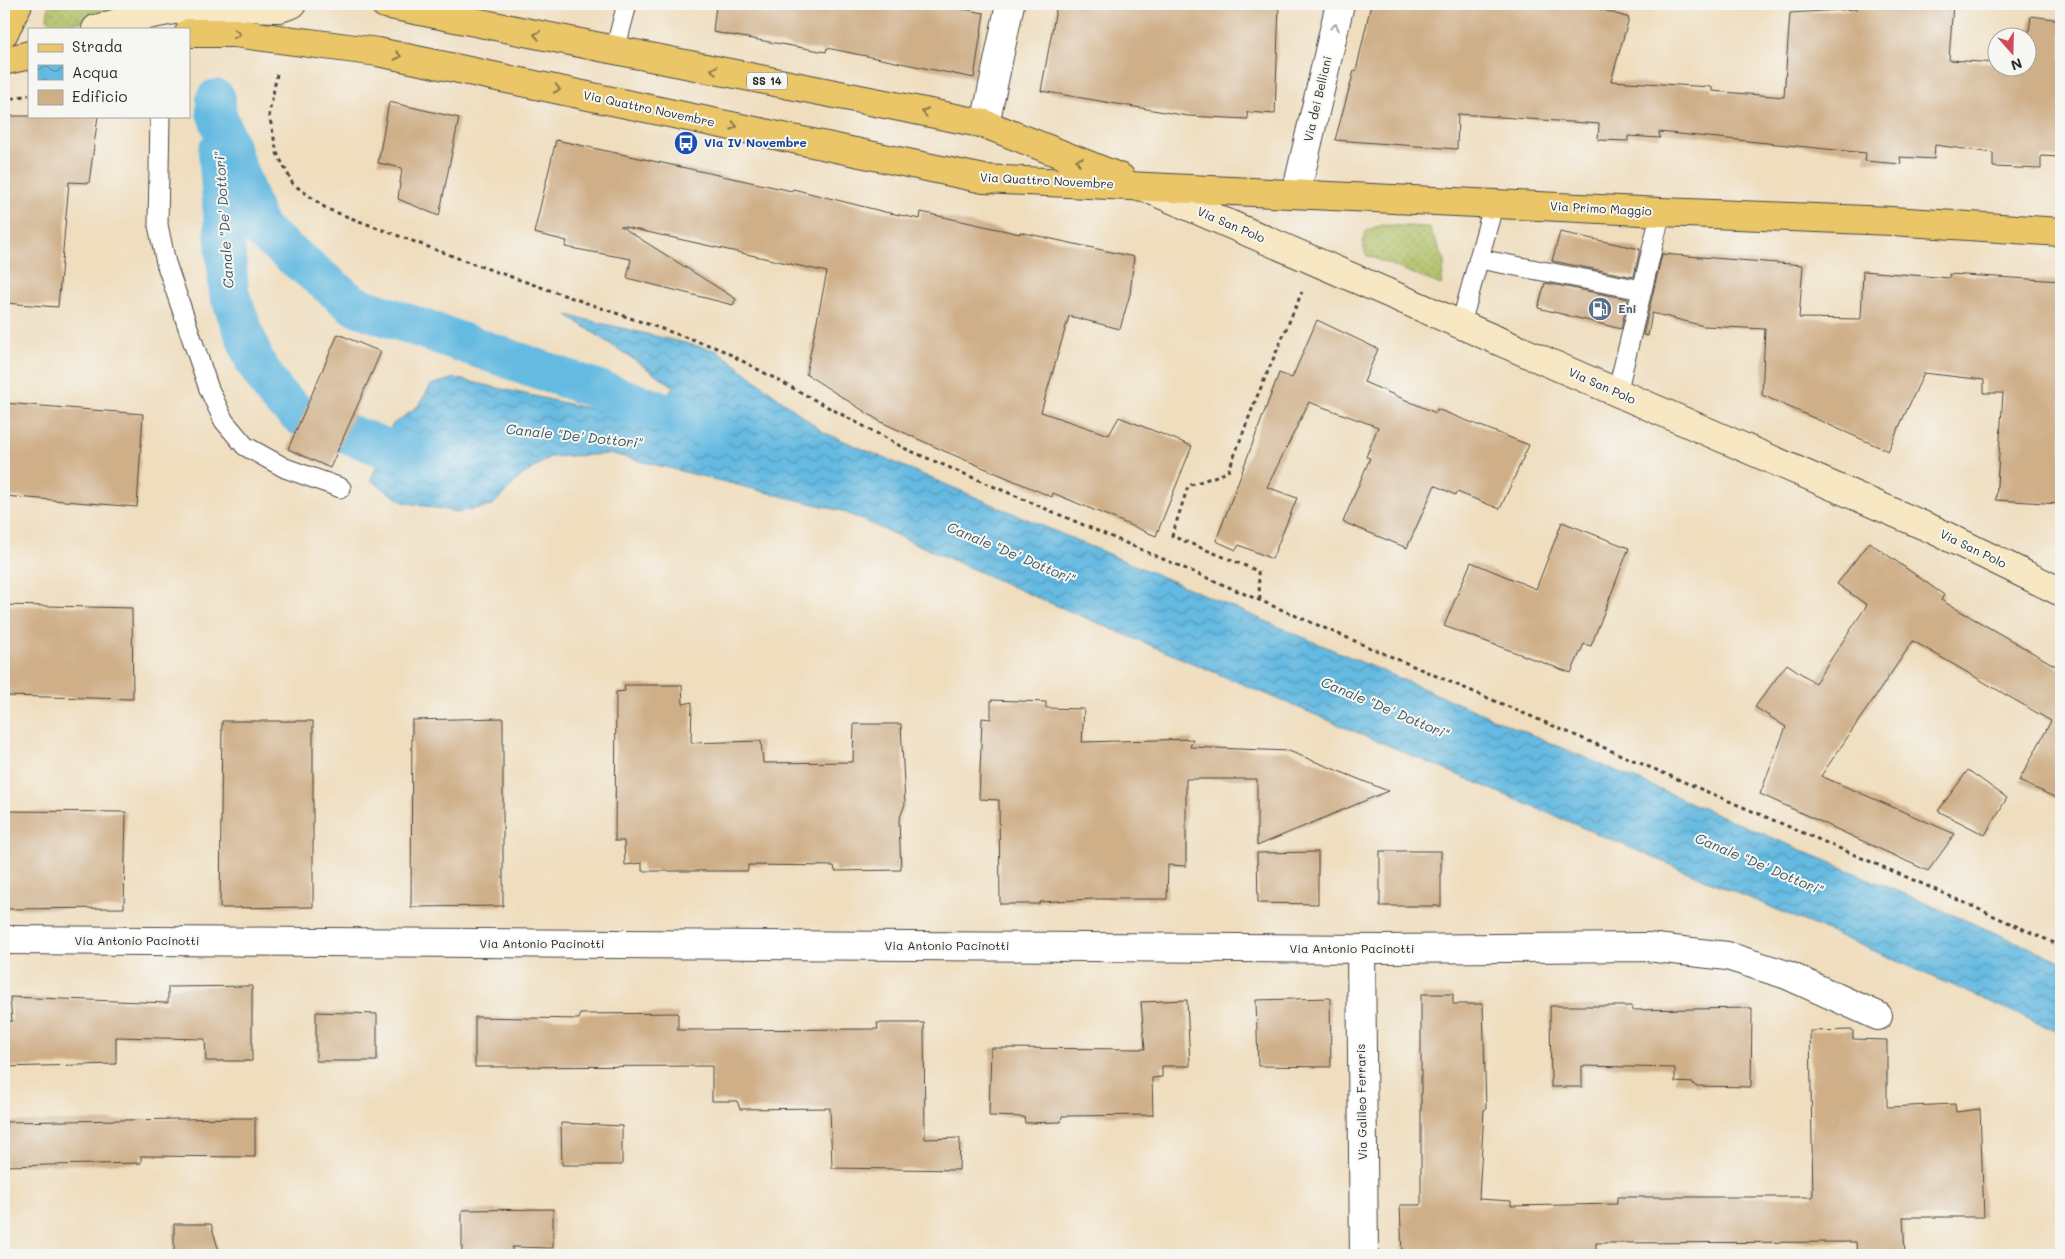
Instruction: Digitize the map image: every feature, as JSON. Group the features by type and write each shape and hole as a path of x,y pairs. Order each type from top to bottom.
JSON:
{"main road":[{"path":"4,33 18,4"},
{"path":"99,28 147,14 200,6 280,8 292,4"},
{"name":"Via Quattro Novembre","path":"385,4 985,124 1140,186"},
{"name":"Via Quattro Novembre","path":"190,33 234,33 378,52 984,179 1140,186"},
{"path":"4,61 28,55"},
{"name":"Via Primo Maggio","path":"1140,186 1662,212 1892,221 2061,232"},
{"name":"Via San Polo","path":"1140,186 1934,530 2061,592"}],"street":[{"path":"985,124 1010,4"},
{"name":"Via dei Belliani","path":"1296,194 1340,4"},
{"name":"Via Antonio Pacinotti","path":"4,940 1361,949 1647,947 1727,956 1787,975 1878,1016"},
{"name":"Via Galileo Ferraris","path":"1361,949 1364,1255"}],"lane":[{"path":"615,50 627,4"},
{"path":"160,118 158,225 166,263 209,389 224,421 245,446 285,468 342,488"},
{"path":"1461,324 1494,204"},
{"path":"1617,393 1662,212"},
{"path":"1479,258 1642,290"}],"path":[{"path":"278,66 268,114 277,153 293,184 327,209 471,263 720,349 906,449 1918,882 2061,946"},
{"path":"4,100 28,95"},
{"path":"1260,600 1258,571 1172,536 1188,486 1228,472 1256,399 1304,288"}],"green space":[{"path":"49,4 156,4 63,26 53,25 47,19"},
{"path":"1382,225 1429,227 1445,261 1441,285 1366,255 1362,242 1367,230"}],"water":[{"path":"567,315 718,351 823,432 2061,961 2061,1033 1856,943 1029,594 842,511 612,454 550,457 521,476 492,506 457,512 403,502 371,480 392,425 418,406 431,385 454,378 653,423 673,386"}],"building":[{"path":"716,4 937,4 984,13 974,78 827,48 826,52 713,32"},
{"path":"1057,4 1279,4 1275,114 1247,112 1248,119 1188,116 1041,91"},
{"path":"1371,4 1585,4 1629,18 1611,81 1712,87 1712,91 1784,97 1790,13 1856,9 1856,4 1953,4 1949,60 1988,62 1988,78 2038,78 2038,28 2030,28 2031,16 2061,20 2061,157 2041,156 2041,169 1993,167 1993,153 1935,145 1934,159 1900,157 1901,164 1865,161 1866,153 1659,132 1660,138 1628,136 1628,141 1598,140 1599,124 1458,114 1457,149 1335,140 1354,71 1356,71"},
{"path":"389,102 459,118 439,216 398,199 402,168 378,163"},
{"path":"4,116 98,118 89,183 69,182 58,307 4,303"},
{"path":"556,140 792,191 793,189 885,212 920,219 921,212 1134,257 1130,294 1120,329 1069,316 1041,412 1109,435 1119,417 1192,446 1156,536 1053,493 1052,497 881,422 806,374 827,272 620,226 736,299 733,305 627,278 631,259 565,247 567,241 534,233"},
{"path":"1560,232 1640,249 1634,277 1552,261"},
{"path":"1662,254 1803,265 1799,318 1861,319 1863,271 1949,278 1949,274 2061,281 2061,504 1996,500 2003,393 1984,393 1984,380 1924,373 1888,451 1762,395 1765,329 1704,326 1652,313 1648,336 1643,335"},
{"path":"1545,283 1628,299 1621,329 1538,308"},
{"path":"1317,320 1378,349 1364,382 1436,413 1437,409 1529,445 1500,509 1457,492 1455,495 1435,485 1407,548 1343,522 1370,458 1366,457 1378,427 1309,402 1267,487 1297,498 1272,559 1239,545 1236,550 1216,541 1279,373 1292,378"},
{"path":"338,334 381,352 330,468 288,449"},
{"path":"4,403 143,414 137,507 4,496"},
{"path":"1562,522 1629,548 1591,646 1584,644 1571,673 1444,626 1471,562 1536,589"},
{"path":"1869,542 1944,595 1941,600 2061,669 2061,800 2019,781 2051,721 1913,641 1821,776 1955,834 1928,871 1760,794 1786,727 1755,707 1787,664 1815,683 1867,605 1837,584"},
{"path":"4,605 132,608 133,699 4,696"},
{"path":"624,685 682,685 683,704 692,702 691,743 761,741 763,763 853,762 854,724 901,724 905,804 899,820 901,870 835,871 834,866 748,865 748,871 642,871 642,863 625,865 624,841 615,841 616,692 625,691"},
{"path":"991,700 1046,702 1046,708 1084,709 1082,742 1193,739 1190,747 1289,751 1388,791 1257,846 1257,779 1186,779 1186,866 1168,865 1167,899 1092,899 1040,902 1039,904 1000,904 999,800 979,799 982,718 991,719"},
{"path":"503,718 503,906 411,907 412,720"},
{"path":"222,721 313,721 313,907 220,908"},
{"path":"1968,770 2007,798 1985,835 1938,811"},
{"path":"4,811 126,812 124,908 4,909"},
{"path":"1380,851 1441,851 1441,906 1380,906"},
{"path":"1318,852 1318,904 1258,903 1257,853"},
{"path":"252,986 252,1061 206,1061 205,1039 116,1037 116,1064 4,1067 4,1022 12,1021 10,997 168,1003 168,987"},
{"path":"1421,994 1453,994 1453,1004 1483,1004 1486,1109 1484,1110 1479,1199 1511,1201 1511,1206 1617,1204 1617,1197 1813,1197 1810,1031 1853,1030 1853,1039 1887,1040 1887,1107 1955,1104 1956,1112 1980,1109 1984,1217 1903,1217 1905,1255 1857,1255 1856,1242 1596,1243 1596,1255 1402,1255 1400,1205 1421,1205"},
{"path":"1330,998 1331,1067 1258,1066 1256,1000"},
{"path":"1187,1000 1190,1066 1162,1066 1162,1077 1152,1078 1153,1115 1062,1116 1061,1122 1025,1123 1024,1117 989,1116 991,1048 1145,1049 1141,1002"},
{"path":"1550,1006 1632,1006 1632,1010 1752,1008 1751,1087 1695,1086 1693,1083 1675,1082 1675,1068 1582,1066 1582,1087 1551,1087"},
{"path":"316,1012 377,1014 377,1061 316,1061"},
{"path":"678,1013 678,1030 878,1029 877,1023 924,1023 925,1139 960,1138 959,1170 832,1168 830,1108 740,1109 737,1101 712,1101 712,1066 475,1067 475,1017 579,1019 580,1014"},
{"path":"255,1118 255,1157 141,1156 141,1163 4,1166 6,1122"},
{"path":"561,1123 622,1126 622,1165 562,1165"},
{"path":"553,1209 553,1248 512,1247 512,1255 462,1255 462,1210"},
{"path":"174,1224 211,1224 220,1255 174,1255"}],"waterway":[{"name":"Canale \"De' Dottori\"","path":"216,99 216,112 259,229 354,305 711,429"},
{"name":"Canale \"De' Dottori\"","path":"218,151 229,293 255,362 277,396 302,417 383,447 436,458"}],"place":[{"name":"Via IV Novembre","path":"686,143"},
{"name":"Eni","path":"1600,309"}]}
